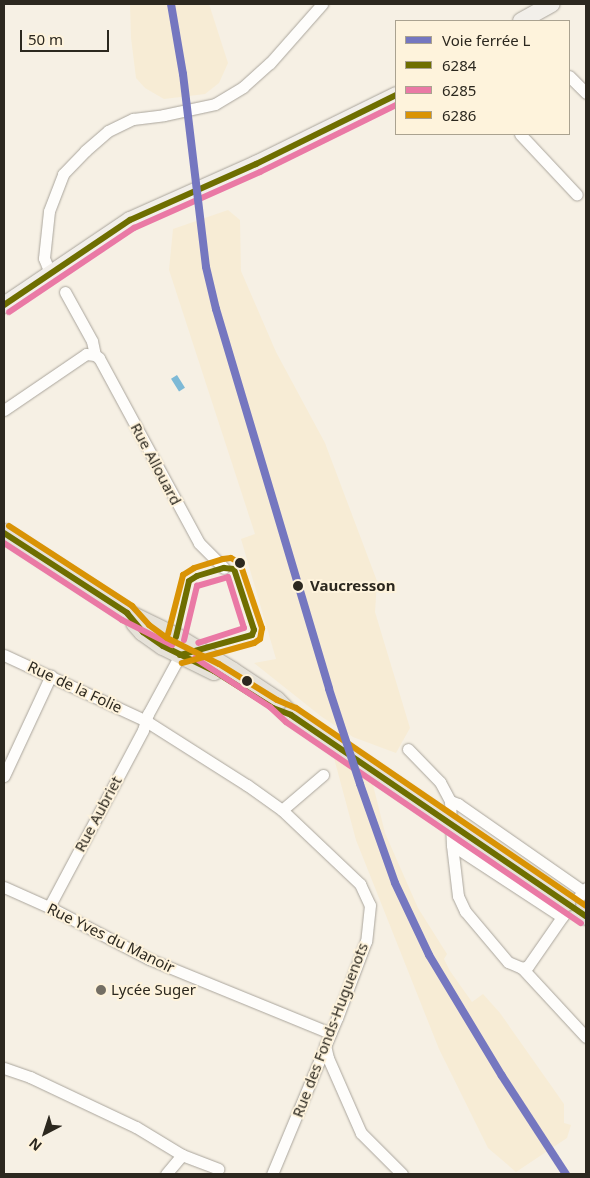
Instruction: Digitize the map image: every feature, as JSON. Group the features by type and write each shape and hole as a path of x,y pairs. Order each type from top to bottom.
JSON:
{"main road":[{"path":"524,20 552,4"},
{"path":"4,305 130,220 256,164 395,95"},
{"path":"4,533 127,613 200,651 276,700 291,715 572,910"},
{"path":"127,613 148,636 180,655 214,671 273,708 291,715"}],"street":[{"path":"50,273 44,258 49,211 63,174 85,151 108,131 133,119 164,115 215,104 243,87 270,63 322,4"},
{"path":"570,77 586,93"},
{"path":"521,135 577,195"},
{"name":"Rue Allouard","path":"65,292 92,340 95,355 99,358 199,543 224,568"},
{"path":"4,410 86,354 95,355"},
{"path":"176,638 180,655 200,651"},
{"name":"Rue de la Folie","path":"4,654 146,721"},
{"name":"Rue Aubriet","path":"49,907 180,655"},
{"path":"4,776 51,675"},
{"name":"Rue des Fonds-Huguenots","path":"146,721 282,810 360,884 370,905 366,941 272,1174"},
{"path":"408,749 440,782 450,801 452,845 458,896 465,912 508,962 522,968 586,1037"},
{"path":"282,810 323,775"},
{"path":"450,801 458,804 585,890 534,959 522,968"},
{"path":"452,845 572,910"},
{"name":"Rue Yves du Manoir","path":"4,887 49,907 148,959 330,1033"},
{"path":"325,1045 328,1058 362,1133 402,1174"},
{"path":"4,1068 30,1077 136,1127 182,1155 218,1169"},
{"path":"166,1174 182,1155"}],"shaded area":[{"path":"130,4 209,4 228,63 219,83 205,94 164,99 145,88 136,78 131,38"},
{"path":"228,210 240,220 241,271 276,352 325,443 377,581 375,612 410,728 396,753 353,737 322,717 254,663 276,659 241,539 255,534 169,270 173,229"},
{"path":"334,758 373,785 385,833 418,908 447,954 444,959 450,971 472,1002 483,994 500,1013 564,1104 564,1123 571,1125 567,1138 516,1172 488,1148 439,1049 356,840"}],"water":[{"path":"177,375 185,388 179,391 171,379"}],"rail line":[{"name":"L","path":"171,4 183,74 206,267 216,309 329,689 360,784 395,883 429,955 502,1076 566,1174"}],"transit line":[{"name":"6284","path":"4,305 130,220 256,164 395,95"},
{"name":"6285","path":"9,312 134,228 260,172 395,105"},
{"name":"6286","path":"9,526 132,606 149,625 167,638 219,664 277,700 296,708 586,906"},
{"name":"6284","path":"4,533 127,613 143,632 163,646 214,671 273,708 291,715 586,916"},
{"name":"6285","path":"4,543 122,620 172,645"},
{"name":"6286","path":"168,634 183,575 194,568 223,559 231,558 240,563 262,628 260,639 254,643 182,663"},
{"name":"6284","path":"176,637 189,581 197,576 224,568 234,569 254,630 252,635 180,655"},
{"name":"6285","path":"184,640 197,586 228,577 244,628 198,643"},
{"name":"6285","path":"195,658 270,707 286,722 581,923"}],"place":[{"name":"Vaucresson","path":"298,586"},
{"name":"Lycée Suger","path":"101,990"}]}
